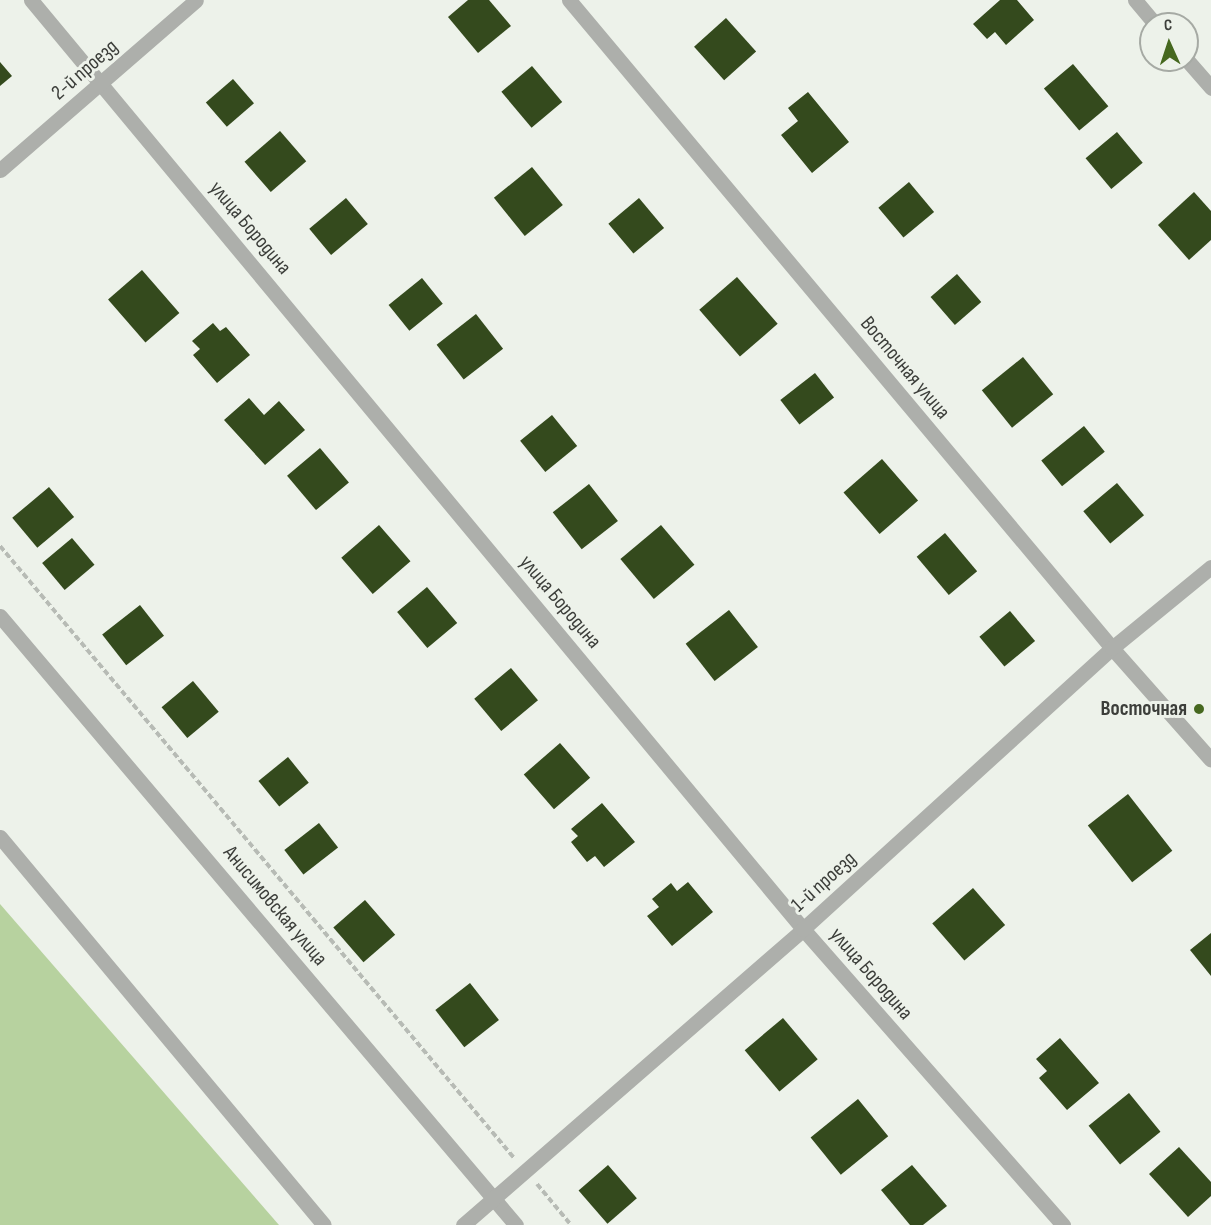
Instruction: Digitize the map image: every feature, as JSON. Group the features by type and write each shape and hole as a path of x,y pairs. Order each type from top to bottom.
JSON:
{"street":[{"name":"улица Бородина","path":"31,0 103,83 803,929 1063,1225"},
{"name":"2-й проезд","path":"0,170 196,0"},
{"name":"Восточная улица","path":"569,0 1112,648 1211,760"},
{"path":"1135,0 1145,12"},
{"path":"1197,72 1211,88"},
{"name":"1-й проезд","path":"463,1225 803,929 1112,648 1211,567"},
{"name":"Анисимовская улица","path":"0,616 516,1225"},
{"path":"0,837 324,1225"}],"path":[{"path":"0,546 571,1225"}],"green space":[{"path":"0,904 279,1225 0,1225"}],"building":[{"path":"468,0 489,0 511,26 478,53 448,17"},
{"path":"1000,0 1017,0 1034,20 1006,45 995,32 987,39 973,24"},
{"path":"726,18 756,51 724,80 694,47"},
{"path":"0,62 12,76 0,86"},
{"path":"1073,64 1108,106 1079,131 1044,88"},
{"path":"532,66 562,102 532,128 501,92"},
{"path":"233,79 254,103 227,127 206,103"},
{"path":"808,92 849,142 812,173 781,135 798,121 788,108"},
{"path":"280,131 306,161 271,192 245,162"},
{"path":"1117,132 1143,163 1111,189 1086,158"},
{"path":"532,167 563,205 525,236 494,198"},
{"path":"909,182 934,212 903,238 878,208"},
{"path":"1194,192 1211,211 1211,240 1189,260 1158,225"},
{"path":"346,198 368,224 331,255 309,229"},
{"path":"639,198 664,228 633,254 608,224"},
{"path":"142,270 179,313 145,343 108,300"},
{"path":"957,274 981,302 955,325 931,297"},
{"path":"737,277 778,324 740,357 699,310"},
{"path":"422,278 443,304 409,331 389,305"},
{"path":"476,314 503,349 464,379 437,345"},
{"path":"213,323 220,331 226,327 250,355 217,383 193,355 200,349 192,341"},
{"path":"1023,357 1053,394 1012,428 982,390"},
{"path":"815,373 834,397 799,425 780,400"},
{"path":"249,398 264,415 279,401 305,430 265,465 224,420"},
{"path":"552,415 577,446 545,472 520,441"},
{"path":"1084,426 1105,452 1062,486 1041,461"},
{"path":"320,448 349,482 316,510 287,476"},
{"path":"882,459 918,501 880,534 844,492"},
{"path":"1117,483 1144,515 1110,543 1083,511"},
{"path":"589,484 618,521 582,549 553,512"},
{"path":"49,487 74,517 37,548 12,518"},
{"path":"379,525 410,561 373,594 341,558"},
{"path":"661,525 694,565 654,599 620,559"},
{"path":"945,533 977,571 949,595 917,557"},
{"path":"72,538 94,565 65,590 42,563"},
{"path":"427,587 457,623 427,648 397,612"},
{"path":"140,605 164,636 126,665 102,635"},
{"path":"729,610 758,647 715,681 686,644"},
{"path":"1010,611 1035,641 1004,667 979,637"},
{"path":"511,668 538,700 501,731 474,699"},
{"path":"193,681 219,712 187,738 162,707"},
{"path":"560,743 590,778 554,809 524,774"},
{"path":"288,757 309,783 279,807 258,781"},
{"path":"1128,794 1172,851 1132,882 1088,825"},
{"path":"602,803 635,842 604,867 595,856 587,862 571,842 578,836 571,829"},
{"path":"319,823 338,847 303,875 284,850"},
{"path":"688,882 713,912 672,946 647,916 659,907 652,899 671,883 677,891"},
{"path":"973,888 1005,925 964,960 932,923"},
{"path":"365,900 395,935 363,962 333,928"},
{"path":"1211,933 1211,976 1190,950"},
{"path":"470,983 499,1020 464,1047 435,1010"},
{"path":"783,1018 818,1059 779,1092 745,1050"},
{"path":"1060,1038 1099,1083 1067,1110 1039,1078 1047,1071 1036,1059"},
{"path":"1129,1093 1160,1132 1120,1165 1089,1126"},
{"path":"858,1099 888,1136 841,1175 811,1137"},
{"path":"1179,1147 1211,1182 1211,1196 1188,1217 1149,1174"},
{"path":"608,1165 637,1198 607,1224 579,1191"},
{"path":"912,1165 947,1206 923,1225 910,1225 881,1190"}],"place":[{"name":"Восточная","path":"1199,709"}]}
